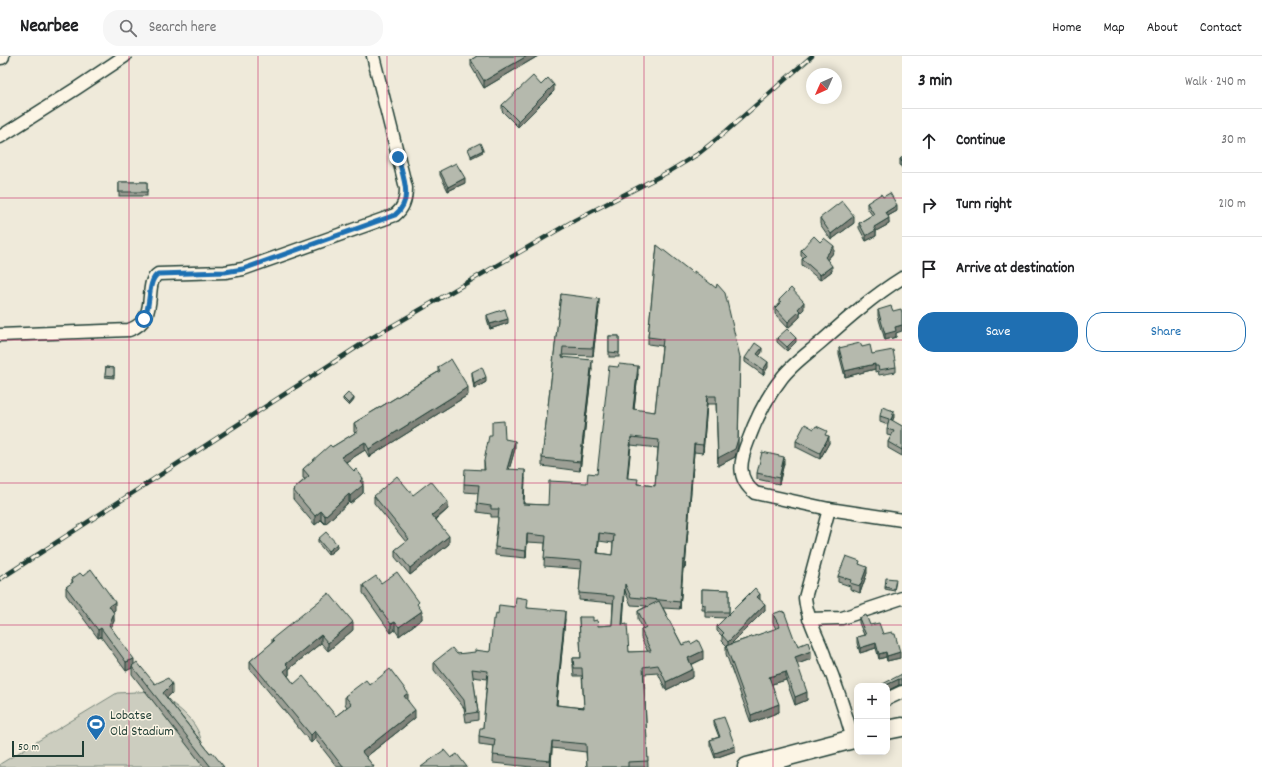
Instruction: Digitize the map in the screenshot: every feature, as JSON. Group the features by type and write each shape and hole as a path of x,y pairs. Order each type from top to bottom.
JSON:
{"highway":[{"path":"890,729 902,726"},
{"path":"748,767 854,738"}],"street":[{"path":"0,137 125,56"},
{"path":"0,335 129,330 139,325 147,315 152,280 158,274 225,272 243,269 395,215 403,206 406,197 406,188 373,56"},
{"path":"902,278 855,312 787,371 764,405 745,447 742,462 744,482 748,488 755,493 829,510 902,520"},
{"path":"829,510 805,598 809,619 852,715 854,730"},
{"path":"809,619 842,618 902,598"},
{"path":"890,698 902,692"}],"shaded area":[{"path":"155,691 177,707 191,720 196,728 202,745 201,767 0,767 0,764 117,693"}],"building":[{"path":"477,56 527,56 484,81 471,60"},
{"path":"533,76 541,85 548,78 554,85 518,121 502,105"},
{"path":"480,143 483,150 471,156 468,149"},
{"path":"456,163 465,178 448,187 440,171"},
{"path":"119,182 147,182 147,192 119,192"},
{"path":"890,193 897,205 886,212 889,218 874,227 876,230 866,236 859,223 874,214 867,203 881,194 883,197"},
{"path":"842,201 854,216 831,234 820,218"},
{"path":"814,236 820,242 824,238 834,246 825,257 832,266 820,275 802,259 806,255 801,250"},
{"path":"657,245 694,274 694,271 716,288 717,284 725,293 740,357 738,439 735,449 718,458 716,396 707,396 703,445 694,444 685,560 683,560 680,602 631,597 625,584 622,625 627,624 629,652 651,651 641,630 646,627 638,611 659,601 682,645 690,642 691,644 698,640 703,651 688,658 693,669 666,682 658,665 643,667 648,761 628,762 628,767 587,767 586,744 552,741 550,761 493,755 495,739 479,736 480,728 483,728 488,671 472,669 478,712 466,714 464,700 434,662 452,648 457,654 475,652 475,650 490,652 493,619 495,619 496,613 498,614 499,605 515,607 516,597 528,599 527,608 565,611 556,705 584,708 582,668 574,668 573,658 581,658 579,617 593,617 593,621 597,620 598,626 612,625 614,596 579,593 582,561 544,558 546,536 527,534 526,551 495,547 499,509 491,509 491,506 477,504 479,485 464,484 465,469 485,470 484,461 489,436 492,436 492,422 504,421 505,439 515,441 507,469 525,470 523,504 548,505 549,481 587,483 588,473 597,474 609,366 618,367 619,364 638,366 633,409 655,412 663,339 648,337","holes":["631,437 659,440 655,486 637,484 638,479 627,478","599,533 614,535 612,555 597,553"]},
{"path":"791,288 804,302 798,309 800,311 788,322 775,308 781,302 779,300"},
{"path":"561,294 599,299 593,348 563,347 562,357 592,360 580,462 542,458"},
{"path":"891,306 893,311 901,309 902,325 895,327 896,331 885,334 878,310"},
{"path":"505,309 508,319 490,324 487,315"},
{"path":"787,329 796,338 787,347 777,338"},
{"path":"609,336 619,336 619,353 609,352"},
{"path":"755,343 762,348 757,354 768,362 763,370 745,358"},
{"path":"860,343 862,347 870,345 872,354 893,350 896,367 879,370 878,366 875,366 875,364 845,371 839,348"},
{"path":"451,359 468,387 369,449 365,442 341,457 354,471 356,469 363,478 360,481 363,485 350,496 349,494 325,516 321,511 315,516 293,490 309,476 303,469 330,445 332,447 358,431 354,423 440,371 438,367"},
{"path":"106,367 114,368 114,376 105,375"},
{"path":"482,367 486,377 474,384 472,372"},
{"path":"348,393 354,398 349,404 343,398"},
{"path":"882,407 894,411 891,420 902,426 902,450 888,442 894,431 887,429 889,419 880,416"},
{"path":"805,424 814,429 816,426 827,431 825,435 829,436 820,453 796,441"},
{"path":"762,452 784,457 779,478 757,473"},
{"path":"397,476 413,495 431,481 448,502 432,515 449,536 410,568 395,550 409,539 374,496"},
{"path":"326,532 337,544 328,551 318,539"},
{"path":"846,556 860,561 859,564 867,567 860,586 850,583 851,580 838,576"},
{"path":"91,569 115,602 109,606 114,613 109,625 134,659 126,662 101,628 98,630 66,587 73,582 72,579 80,573 83,576"},
{"path":"397,572 419,602 417,604 422,611 399,627 395,622 391,624 363,585 376,576 381,583"},
{"path":"886,578 896,579 894,589 885,587"},
{"path":"755,588 760,594 757,597 765,604 728,642 722,635 724,633 717,626"},
{"path":"702,589 729,590 729,612 705,612 705,605 702,604"},
{"path":"329,593 353,622 328,643 321,635 286,664 289,667 284,671 294,684 303,676 336,716 351,704 345,696 366,680 370,685 390,669 408,693 404,696 415,710 362,752 374,767 343,767 315,731 311,735 250,661 274,641 272,639"},
{"path":"784,611 798,646 808,642 811,651 795,657 807,692 795,697 786,672 769,677 779,704 751,715 726,646 780,627 773,614"},
{"path":"866,615 870,625 879,623 883,634 892,632 895,634 900,652 887,656 886,652 879,654 876,643 860,648 857,637 866,635 859,618"},
{"path":"137,662 155,684 168,678 172,684 163,693 210,753 212,752 224,767 211,767 132,666"},
{"path":"902,674 902,679 890,683 885,683"},
{"path":"724,717 735,746 715,753 710,740 720,737 714,720"},
{"path":"444,750 451,758 457,754 467,767 421,767"}],"railway":[{"path":"0,579 368,340 575,220 670,171 698,154 812,56"}],"place":[{"name":"Lobatse Old Stadium","path":"96,741"}],"route":[{"path":"144,319 149,309 152,280 158,274 225,272 243,269 395,215 403,206 406,197 406,188 398,157"}]}
